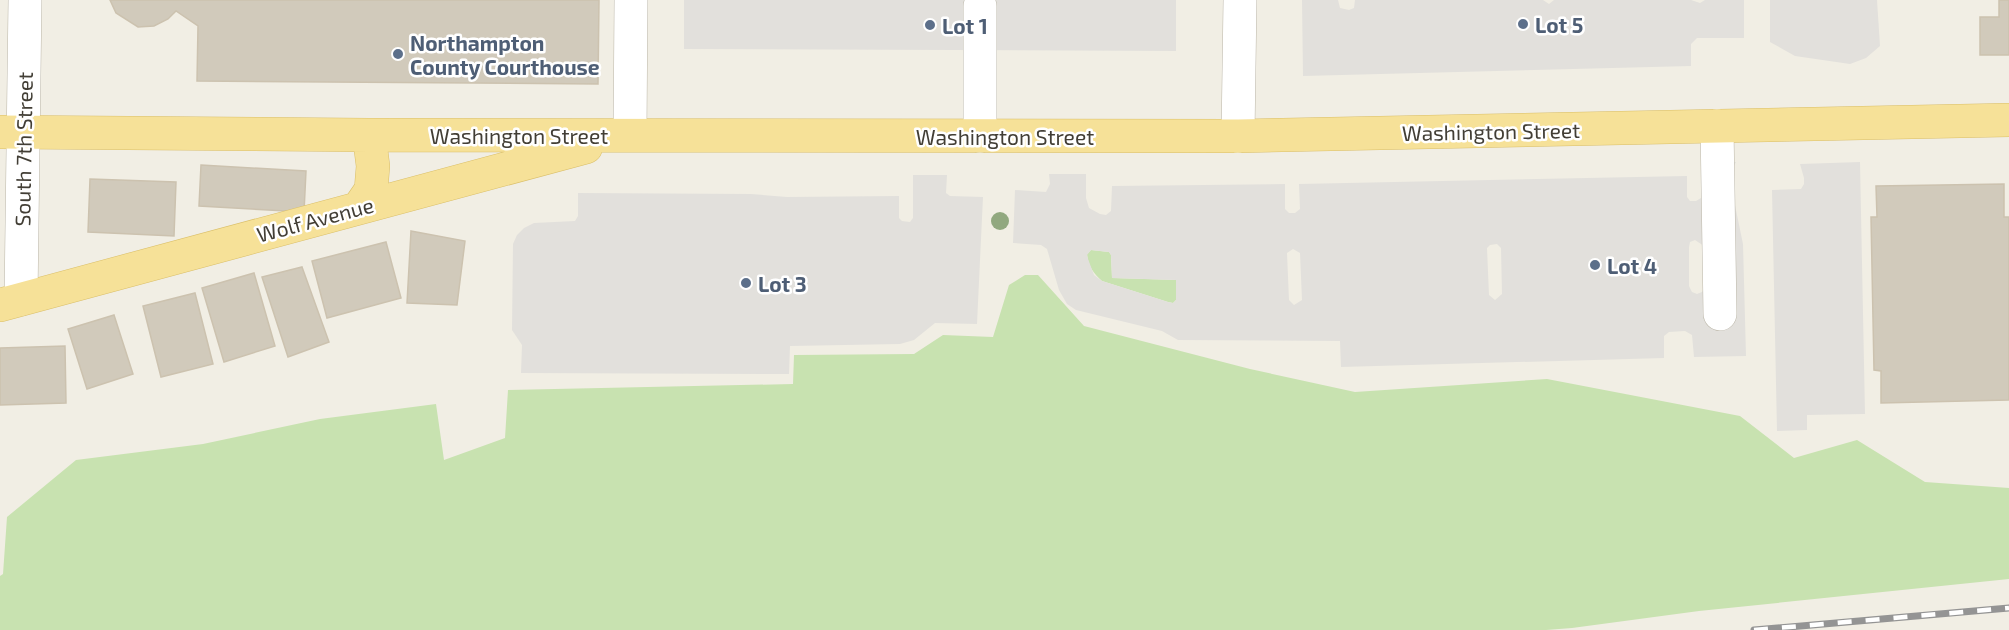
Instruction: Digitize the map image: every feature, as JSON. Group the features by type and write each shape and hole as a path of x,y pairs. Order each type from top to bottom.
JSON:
{"main road":[{"name":"Washington Street","path":"11,132 369,135 1238,136 2009,120"},
{"path":"360,206 371,190 373,166 369,135"},
{"name":"Wolf Avenue","path":"10,302 630,135"}],"street":[{"name":"South 7th Street","path":"10,302 11,132 25,0"},
{"path":"630,135 631,0"},
{"path":"1238,136 1240,0"},
{"path":"980,6 980,136"},
{"path":"1717,126 1720,314"}],"green space":[{"path":"1091,250 1109,252 1112,278 1177,280 1176,300 1173,303 1168,302 1102,281 1094,273 1089,262 1087,254"},
{"path":"1025,275 1038,275 1084,326 1250,369 1355,392 1547,379 1740,416 1794,458 1857,440 1925,482 2009,488 2009,579 1699,611 1546,630 0,630 0,576 3,574 7,517 76,460 203,444 320,419 436,404 444,460 505,438 508,390 793,384 794,355 914,354 943,335 993,337 1009,285"}],"shaded area":[{"name":"Lot 1","path":"684,0 1176,0 1176,51 684,49"},
{"name":"Lot 5","path":"1302,0 1338,0 1340,8 1349,10 1354,8 1355,0 1543,0 1549,4 1554,0 1691,0 1700,3 1705,0 1744,0 1744,38 1697,38 1691,44 1691,66 1303,76"},
{"path":"1770,0 1877,0 1880,46 1866,58 1850,64 1795,56 1770,42"},
{"name":"Lot 4","path":"1736,162 1731,171 1731,186 1743,244 1746,356 1694,357 1692,335 1685,331 1669,332 1664,336 1664,358 1341,367 1340,341 1178,340 1162,331 1076,310 1067,304 1059,290 1047,249 1041,245 1013,243 1015,190 1046,192 1050,184 1049,174 1086,174 1086,198 1089,208 1106,215 1111,211 1112,186 1285,184 1285,209 1289,213 1295,213 1300,209 1299,184 1687,176 1687,197 1690,201 1696,201 1701,198 1701,163","holes":["1695,240 1704,246 1707,286 1697,294 1692,292 1689,286 1690,242","1497,244 1501,248 1502,294 1495,300 1489,295 1487,248","1293,249 1300,253 1302,300 1294,305 1289,300 1287,253","1091,250 1109,252 1112,278 1176,280 1176,300 1173,303 1168,302 1102,281 1094,275 1087,255"]},
{"path":"1860,162 1865,414 1807,415 1807,430 1777,431 1772,190 1801,189 1804,178 1800,164"},
{"name":"Lot 3","path":"913,175 947,175 946,193 950,196 983,197 977,324 935,323 914,340 900,344 790,346 789,374 521,373 522,345 512,330 513,244 517,235 524,228 534,223 575,221 578,216 578,193 751,194 787,197 899,196 899,218 910,222 913,218"}],"building":[{"name":"Northampton County Courthouse","path":"110,0 599,0 598,84 197,81 198,26 176,11 168,19 154,26 138,27 116,13"},
{"path":"1999,0 2009,0 2009,55 1980,55 1980,17 1999,17"},
{"path":"201,165 306,171 304,212 199,206"},
{"path":"90,179 176,182 174,236 88,232"},
{"path":"2004,184 2004,217 2009,217 2009,400 1881,403 1881,371 1874,370 1871,217 1877,217 1876,186"},
{"path":"411,231 465,241 457,305 407,303"},
{"path":"386,242 401,298 327,318 312,261"},
{"path":"302,267 329,342 288,357 262,277"},
{"path":"254,273 275,346 224,362 202,288"},
{"path":"195,293 213,364 161,377 143,306"},
{"path":"114,315 133,374 87,389 68,329"},
{"path":"65,346 66,403 0,405 0,348"}],"railway":[{"path":"1754,630 2009,608"}],"place":[{"name":"Lot 5","path":"1523,24"},
{"name":"Lot 1","path":"930,25"},
{"name":"Northampton County Courthouse","path":"398,54"},
{"name":"Lot 4","path":"1595,265"},
{"name":"Lot 3","path":"746,283"}]}
